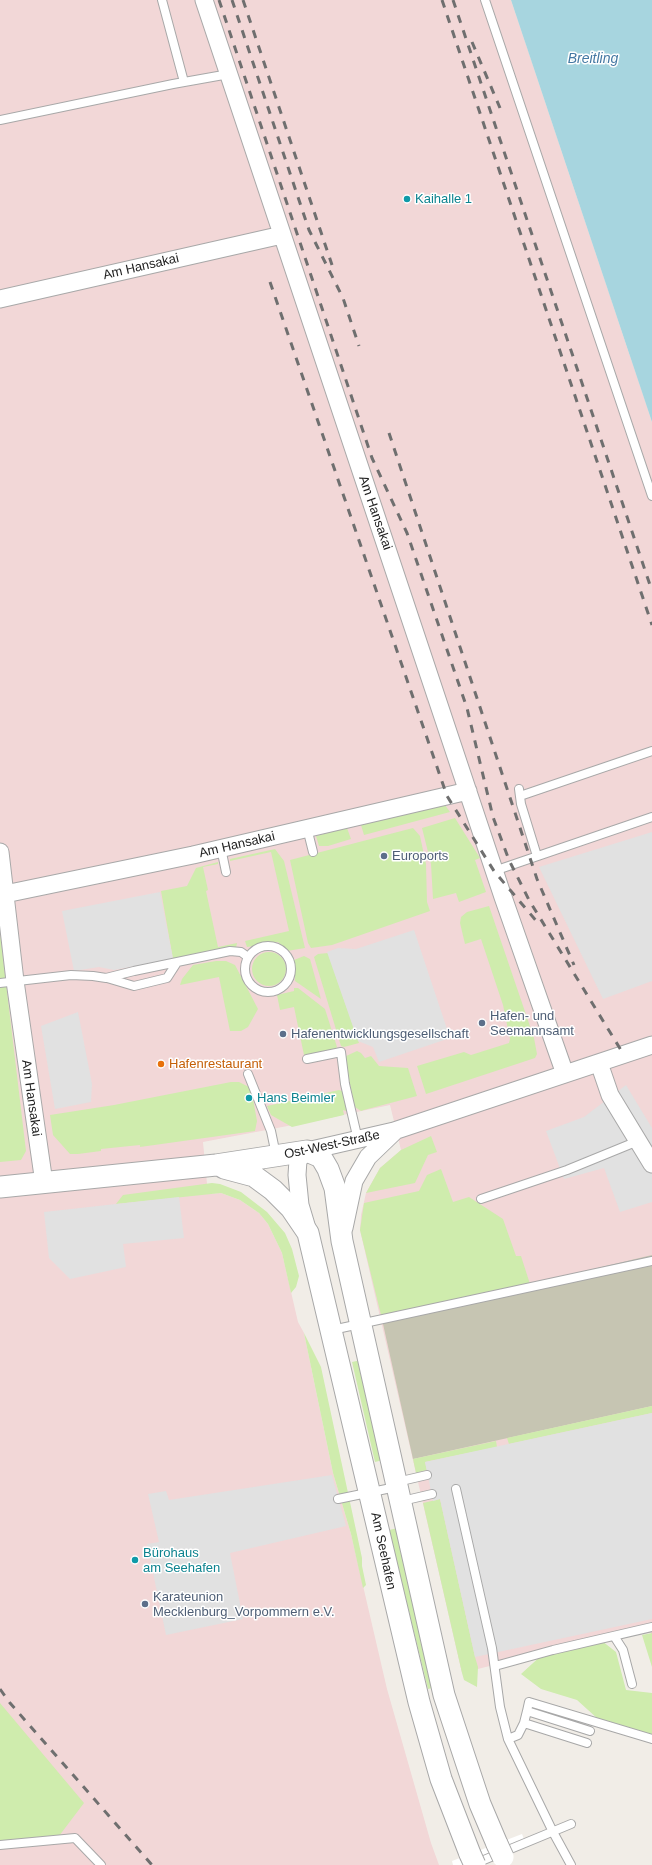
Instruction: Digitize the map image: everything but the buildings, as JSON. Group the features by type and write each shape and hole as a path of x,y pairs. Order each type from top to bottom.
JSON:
{"street":[{"name":"Am Hansakai","path":"204,0 494,871 565,1074"},
{"name":"Am Hansakai","path":"0,299 282,235"},
{"name":"Am Hansakai","path":"5,894 221,848 468,791"},
{"name":"Am Hansakai","path":"0,852 5,894 7,982 44,1183"},
{"name":"Ost-West-Straße","path":"0,1187 216,1165 307,1151 358,1140 394,1131 652,1045"},
{"path":"599,1063 610,1095 652,1164"},
{"path":"342,1241 354,1181 368,1157 394,1131"},
{"path":"307,1151 321,1157 328,1169 335,1188 342,1241 444,1695 480,1804 502,1855"},
{"name":"Am Seehafen","path":"307,1151 298,1160 297,1175 300,1205 332,1330 404,1643 424,1722 441,1779 472,1861"},
{"name":"Am Seehafen","path":"216,1165 254,1176 273,1190 291,1208 308,1233"}],"lane":[{"path":"162,0 184,82"},
{"path":"485,0 652,496"},
{"path":"0,120 229,74"},
{"path":"537,856 521,804 519,792 652,751"},
{"path":"494,871 652,817"},
{"path":"307,828 313,852"},
{"path":"221,848 226,872"},
{"path":"265,946 278,948 288,958 291,965 291,974 283,988 276,992 268,993 254,989 249,984 244,971 248,957 252,952 265,946"},
{"path":"106,978 230,952 241,952 248,957"},
{"path":"7,982 71,975 106,978 134,986 167,978 176,964"},
{"path":"307,1059 341,1052 345,1084 358,1140"},
{"path":"248,1074 271,1131 276,1156"},
{"path":"481,1199 567,1170 638,1141"},
{"path":"332,1330 652,1261"},
{"path":"398,1490 428,1475"},
{"path":"456,1489 492,1648 500,1707 508,1739 553,1832 571,1865"},
{"path":"338,1499 398,1490 432,1494"},
{"path":"495,1666 553,1650 652,1627"},
{"path":"614,1636 623,1650 632,1684"},
{"path":"508,1739 518,1735 524,1723 529,1702 652,1740"},
{"path":"527,1711 590,1731"},
{"path":"524,1723 587,1743"},
{"path":"472,1861 571,1824"},
{"path":"0,1845 75,1838 101,1865"}],"shaded area":[{"path":"0,0 511,0 652,422 652,1638 650,1628 462,1673 360,1230 361,1215 366,1193 380,1168 401,1150 390,1105 203,1142 208,1194 221,1193 240,1200 259,1213 268,1224 282,1253 298,1322 304,1333 333,1473 351,1534 387,1689 431,1843 439,1865 0,1865"},
{"path":"652,832 652,981 603,999 539,867"},
{"path":"160,892 173,959 114,970 99,967 74,971 62,911"},
{"path":"414,930 450,1038 379,1062 373,1047 358,1041 327,952 338,948 356,949"},
{"path":"78,1012 92,1084 91,1102 55,1109 41,1026"},
{"path":"626,1085 652,1128 652,1202 620,1212 604,1168 564,1179 546,1131 584,1117"},
{"path":"179,1197 184,1238 123,1244 126,1267 70,1279 49,1258 44,1212"},
{"path":"652,1255 652,1406 413,1459 381,1315 530,1284"},
{"path":"652,1413 652,1619 475,1657 440,1499 433,1501 425,1462"},
{"path":"332,1475 346,1526 230,1553 243,1619 166,1635 147,1544 159,1542 148,1494 166,1491 169,1500"}],"green space":[{"path":"445,805 450,812 364,835 361,825"},
{"path":"455,818 480,858 475,860 486,892 459,902 456,893 433,899 431,864 422,828"},
{"path":"347,828 351,839 328,846 319,846 316,836"},
{"path":"413,828 420,836 426,864 427,902 430,911 332,945 311,948 308,943 290,860"},
{"path":"275,849 284,861 305,948 287,951 278,942 247,947 245,941 289,931 271,852 230,861 230,859"},
{"path":"218,862 218,864 203,867 208,890 206,891 218,947 237,943 236,948 173,959 161,891 187,886 196,868"},
{"path":"489,906 534,1038 537,1054 535,1058 426,1094 417,1066 464,1052 471,1055 509,1043 510,1039 503,1005 481,939 465,944 460,923 461,917 467,912"},
{"path":"0,933 26,1151 21,1160 0,1162"},
{"path":"266,952 272,952 276,953 283,959 286,969 285,976 279,983 272,986 266,986 262,985 255,979 252,972 252,966 253,962 259,955"},
{"path":"328,953 359,1043 344,1047 341,1046 314,957 318,954"},
{"path":"304,956 310,959 321,999 295,981 294,960"},
{"path":"216,961 226,961 235,965 258,1009 248,1027 241,1031 230,1031 219,977 180,985 182,979 193,965"},
{"path":"294,988 298,988 325,1009 337,1047 335,1049 304,1055 294,1007 280,1010 277,995 294,991"},
{"path":"357,1051 365,1058 371,1056 379,1066 408,1068 417,1096 361,1111 355,1107 344,1057"},
{"path":"231,1082 239,1082 251,1088 257,1121 255,1131 140,1147 140,1145 101,1149 101,1151 78,1154 70,1154 53,1135 50,1115 114,1105"},
{"path":"339,1090 342,1091 347,1108 346,1111 343,1110 344,1115 292,1127 271,1115 267,1106"},
{"path":"431,1136 437,1152 428,1155 415,1183 366,1193 380,1168 401,1150"},
{"path":"441,1169 453,1202 469,1197 503,1219 516,1256 521,1256 530,1284 381,1315 360,1230 364,1203 419,1191 427,1175"},
{"path":"212,1183 220,1184 241,1192 267,1212 285,1233 292,1249 299,1276 296,1287 291,1293 282,1253 268,1224 259,1213 240,1200 221,1193 116,1204 123,1195"},
{"path":"304,1333 321,1367 362,1558 366,1585 363,1588 351,1534 333,1473"},
{"path":"361,1360 383,1460 375,1462 352,1362"},
{"path":"652,1406 652,1413 509,1444 507,1438"},
{"path":"496,1441 497,1447 425,1462 427,1470 416,1473 413,1459"},
{"path":"440,1499 478,1667 477,1687 464,1680 423,1503"},
{"path":"398,1528 436,1687 428,1689 389,1530"},
{"path":"652,1633 652,1667 642,1635"},
{"path":"602,1641 616,1652 626,1690 652,1693 652,1735 598,1719 577,1700 541,1689 521,1674 544,1653"},
{"path":"0,1703 84,1803 59,1836 0,1841"}],"water":[{"name":"Breitling","path":"511,0 652,0 652,422"}],"pier":[{"path":"522,1834 527,1847 483,1865 453,1865 452,1861"}],"railway":[{"path":"219,0 372,458 407,533 467,708 493,817 509,860 529,900 624,1055"},
{"path":"232,0 309,230 343,298 359,346"},
{"path":"243,0 332,265"},
{"path":"442,0 652,625"},
{"path":"453,0 652,591"},
{"path":"472,42 500,108"},
{"path":"270,282 447,796 494,871 538,923"},
{"path":"389,433 537,879 574,965"},
{"path":"0,1689 10,1703 152,1865"}],"place":[{"name":"Kaihalle 1","path":"407,199"},
{"name":"Euroports","path":"384,856"},
{"name":"Hafen- und Seemannsamt","path":"482,1023"},
{"name":"Hafenentwicklungsgesellschaft","path":"283,1034"},
{"name":"Hafenrestaurant","path":"161,1064"},
{"name":"Hans Beimler","path":"249,1098"},
{"name":"Bürohaus am Seehafen","path":"135,1560"},
{"name":"Karateunion Mecklenburg_Vorpommern e.V.","path":"145,1604"}]}
